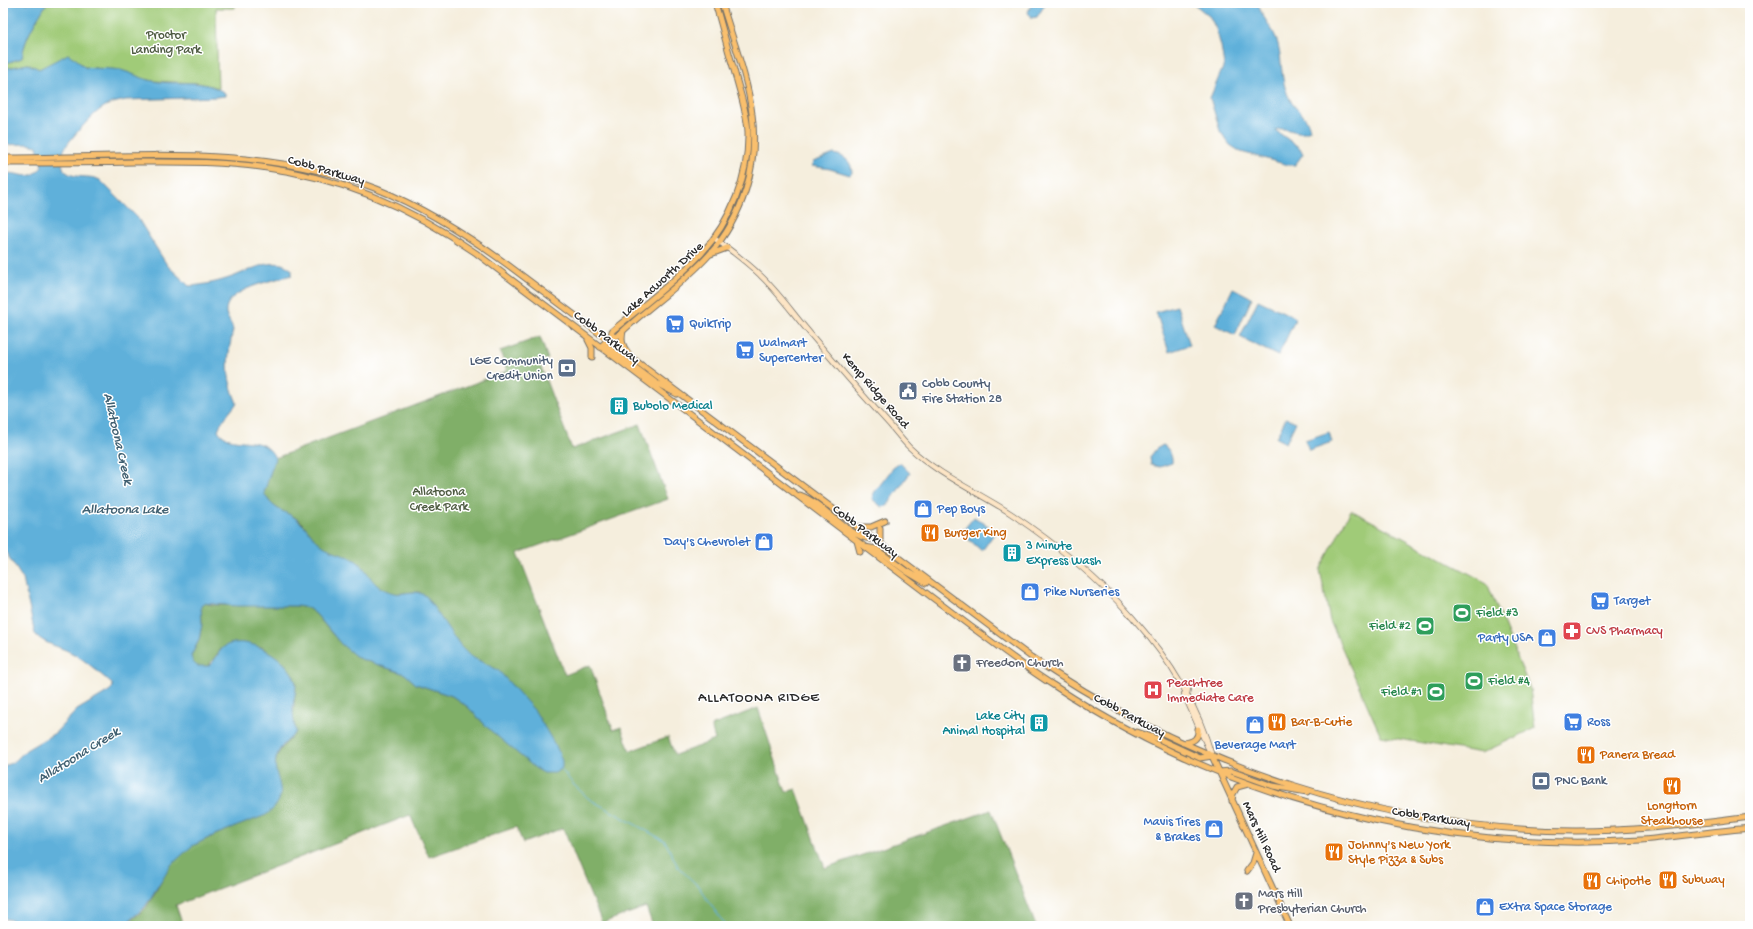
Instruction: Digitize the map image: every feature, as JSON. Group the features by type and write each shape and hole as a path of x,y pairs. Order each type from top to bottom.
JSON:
{"main road":[{"name":"Lake Acworth Drive","path":"606,342 612,331 686,269 714,238 729,215 739,190 745,164 748,131 741,95 715,3"},
{"name":"Lake Acworth Drive","path":"606,342 623,331 708,256 731,225 743,200 750,171 754,138 750,100 722,3"},
{"name":"Cobb Parkway","path":"3,164 23,161 233,157 289,165 343,178 405,201 456,229 508,265 795,494 1032,671 1129,730 1169,750 1249,784 1311,804 1369,819 1423,829 1491,838 1555,842 1615,841 1670,838 1750,828"},
{"name":"Cobb Parkway","path":"3,158 23,161"},
{"name":"Cobb Parkway","path":"70,160 230,163 293,172 340,185 383,201 440,230 482,258 587,337 606,342 634,359 883,548 1048,669 1128,716 1212,756 1263,776 1347,801 1416,816 1487,826 1584,831 1642,829 1750,817"},
{"path":"340,185 343,178"},
{"path":"708,256 727,248"},
{"path":"623,331 623,346 634,359"},
{"path":"587,337 592,348 592,357"},
{"path":"606,342 656,383 671,392 682,396"},
{"path":"795,494 803,496 821,507 859,535 871,539"},
{"path":"856,527 871,527 885,521"},
{"path":"880,528 880,540 883,548"},
{"path":"857,540 860,552"},
{"path":"865,546 876,549 906,571 936,587"},
{"path":"1183,743 1194,740 1197,736 1198,728"},
{"path":"1129,730 1161,740 1200,758 1212,756"},
{"name":"Mars Hill Road","path":"1212,756 1290,926"},
{"path":"1219,772 1231,771 1273,786 1320,793"},
{"path":"1232,802 1233,794 1237,787 1249,784"},
{"path":"1248,871 1255,860 1256,852"}],"street":[{"name":"Kemp Ridge Road","path":"714,238 741,258 769,284 858,390 908,446 943,474 990,500 1035,531 1079,565 1099,583 1151,640 1170,666 1181,686"},
{"path":"1187,694 1189,682"},
{"path":"1181,686 1187,694 1207,739 1212,756"},
{"path":"1181,686 1198,728 1212,756"}],"green space":[{"name":"Proctor Landing Park","path":"47,3 235,3 235,8 216,8 218,88 198,83 154,81 138,78 122,71 84,67 76,59 39,69 28,64 3,69 3,64 22,58 28,36"},
{"name":"Allatoona Creek Park","path":"540,337 548,359 539,362 572,449 640,424 668,499 518,553 565,675 590,665 613,730 621,727 630,751 668,737 675,755 715,740 711,726 758,708 786,792 796,789 825,868 991,810 1036,926 653,926 646,907 602,923 563,828 523,843 516,827 429,857 410,815 176,905 183,926 124,926 146,908 171,865 182,853 192,846 217,834 266,814 281,793 276,773 276,759 283,747 296,732 293,718 296,682 286,665 262,647 221,649 208,666 197,667 193,662 191,656 199,640 202,624 201,606 203,603 212,605 297,606 308,608 316,614 333,635 358,658 405,674 416,684 452,696 468,707 490,730 511,746 484,663 470,656 460,646 420,592 394,593 375,584 369,579 359,563 323,546 302,523 291,515 272,505 264,493 275,458 507,371 500,351"},
{"path":"1351,510 1487,583 1530,689 1535,728 1482,753 1381,736 1330,621 1320,570"}],"water":[{"path":"3,3 47,3 28,36 22,58 3,64"},
{"path":"1032,3 1046,3 1037,17 1031,18 1028,12"},
{"path":"1193,3 1258,3 1261,13 1272,29 1276,38 1283,78 1288,94 1292,103 1309,125 1310,130 1306,132 1283,129 1275,130 1300,148 1303,154 1295,165 1288,165 1241,152 1230,145 1220,131 1210,98 1224,65 1221,46 1216,29 1210,17"},
{"name":"Allatoona Lake","path":"68,54 84,67 121,70 153,81 199,83 216,88 225,93 225,96 216,97 126,100 107,105 87,122 66,146 62,158 64,169 69,174 91,177 100,180 137,217 167,265 189,286 206,284 232,277 262,265 286,265 292,270 292,275 263,283 241,292 227,305 226,313 233,330 229,350 228,367 230,384 237,403 221,423 218,430 223,436 230,439 263,445 270,450 275,458 264,493 272,505 296,519 321,545 348,556 356,561 364,568 372,580 384,590 396,593 416,592 426,596 460,646 470,656 498,670 535,711 558,750 562,761 562,768 555,773 544,773 535,768 490,730 468,707 452,696 416,684 405,674 358,658 341,644 316,614 308,608 297,606 237,606 203,603 201,606 202,624 199,640 191,656 193,662 197,666 209,666 224,647 236,643 246,643 267,650 285,664 295,680 296,686 293,711 296,732 284,744 278,753 276,770 281,792 275,807 266,815 217,834 192,846 171,865 145,907 123,926 34,926 3,918 3,767 15,761 26,750 55,733 77,710 109,691 113,687 112,684 81,659 70,652 47,643 35,634 23,579 3,548 3,296 7,274 3,254 3,175 10,173 28,176 36,173 42,167 37,146 28,144 3,145 3,69 28,64 39,69"},
{"path":"834,154 847,160 852,169 852,173 850,175 830,169 812,166 813,162"},
{"path":"1233,288 1252,298 1235,335 1215,325"},
{"path":"1258,300 1296,318 1278,356 1240,337"},
{"path":"1177,306 1190,345 1169,352 1156,312"},
{"path":"1286,418 1296,422 1286,443 1276,438"},
{"path":"1329,432 1332,442 1309,450 1305,440"},
{"path":"1163,445 1170,453 1172,463 1160,467 1151,465 1150,457 1156,449"},
{"path":"900,463 910,473 887,506 882,507 872,499 873,494 893,468"},
{"path":"974,517 996,531 982,551 961,533"}],"waterway":[{"path":"561,769 573,784 589,799 665,841 678,867 698,886 720,918 728,926"}],"place":[{"name":"QuikTrip","path":"675,324"},
{"name":"Walmart Supercenter","path":"745,350"},
{"name":"LGE Community Credit Union","path":"567,368"},
{"name":"Cobb County Fire Station 28","path":"908,391"},
{"name":"Bubolo Medical","path":"619,406"},
{"name":"Pep Boys","path":"923,509"},
{"name":"Burger King","path":"930,533"},
{"name":"Day's Chevrolet","path":"764,542"},
{"name":"3 Minute Express Wash","path":"1012,553"},
{"name":"Pike Nurseries","path":"1030,592"},
{"name":"Target","path":"1600,601"},
{"name":"Field #3","path":"1462,613"},
{"name":"Field #2","path":"1425,626"},
{"name":"CVS Pharmacy","path":"1572,631"},
{"name":"Party USA","path":"1547,638"},
{"name":"Freedom Church","path":"962,663"},
{"name":"Field #4","path":"1474,681"},
{"name":"Peachtree Immediate Care","path":"1153,690"},
{"name":"Field #1","path":"1436,692"},
{"name":"Bar-B-Cutie","path":"1277,722"},
{"name":"Ross","path":"1573,722"},
{"name":"Lake City Animal Hospital","path":"1039,723"},
{"name":"Beverage Mart","path":"1255,725"},
{"name":"Panera Bread","path":"1586,755"},
{"name":"PNC Bank","path":"1541,781"},
{"name":"LongHorn Steakhouse","path":"1672,786"},
{"name":"Mavis Tires & Brakes","path":"1214,829"},
{"name":"Johnny's New York Style Pizza & Subs","path":"1334,852"},
{"name":"Subway","path":"1668,880"},
{"name":"Chipotle","path":"1592,881"},
{"name":"Mars Hill Presbyterian Church","path":"1244,901"},
{"name":"Extra Space Storage","path":"1485,907"}],"district":[{"name":"ALLATOONA RIDGE","path":"759,698"}],"water label":[{"name":"Allatoona Creek","path":"117,439"},
{"name":"Allatoona Creek","path":"79,756"}]}
